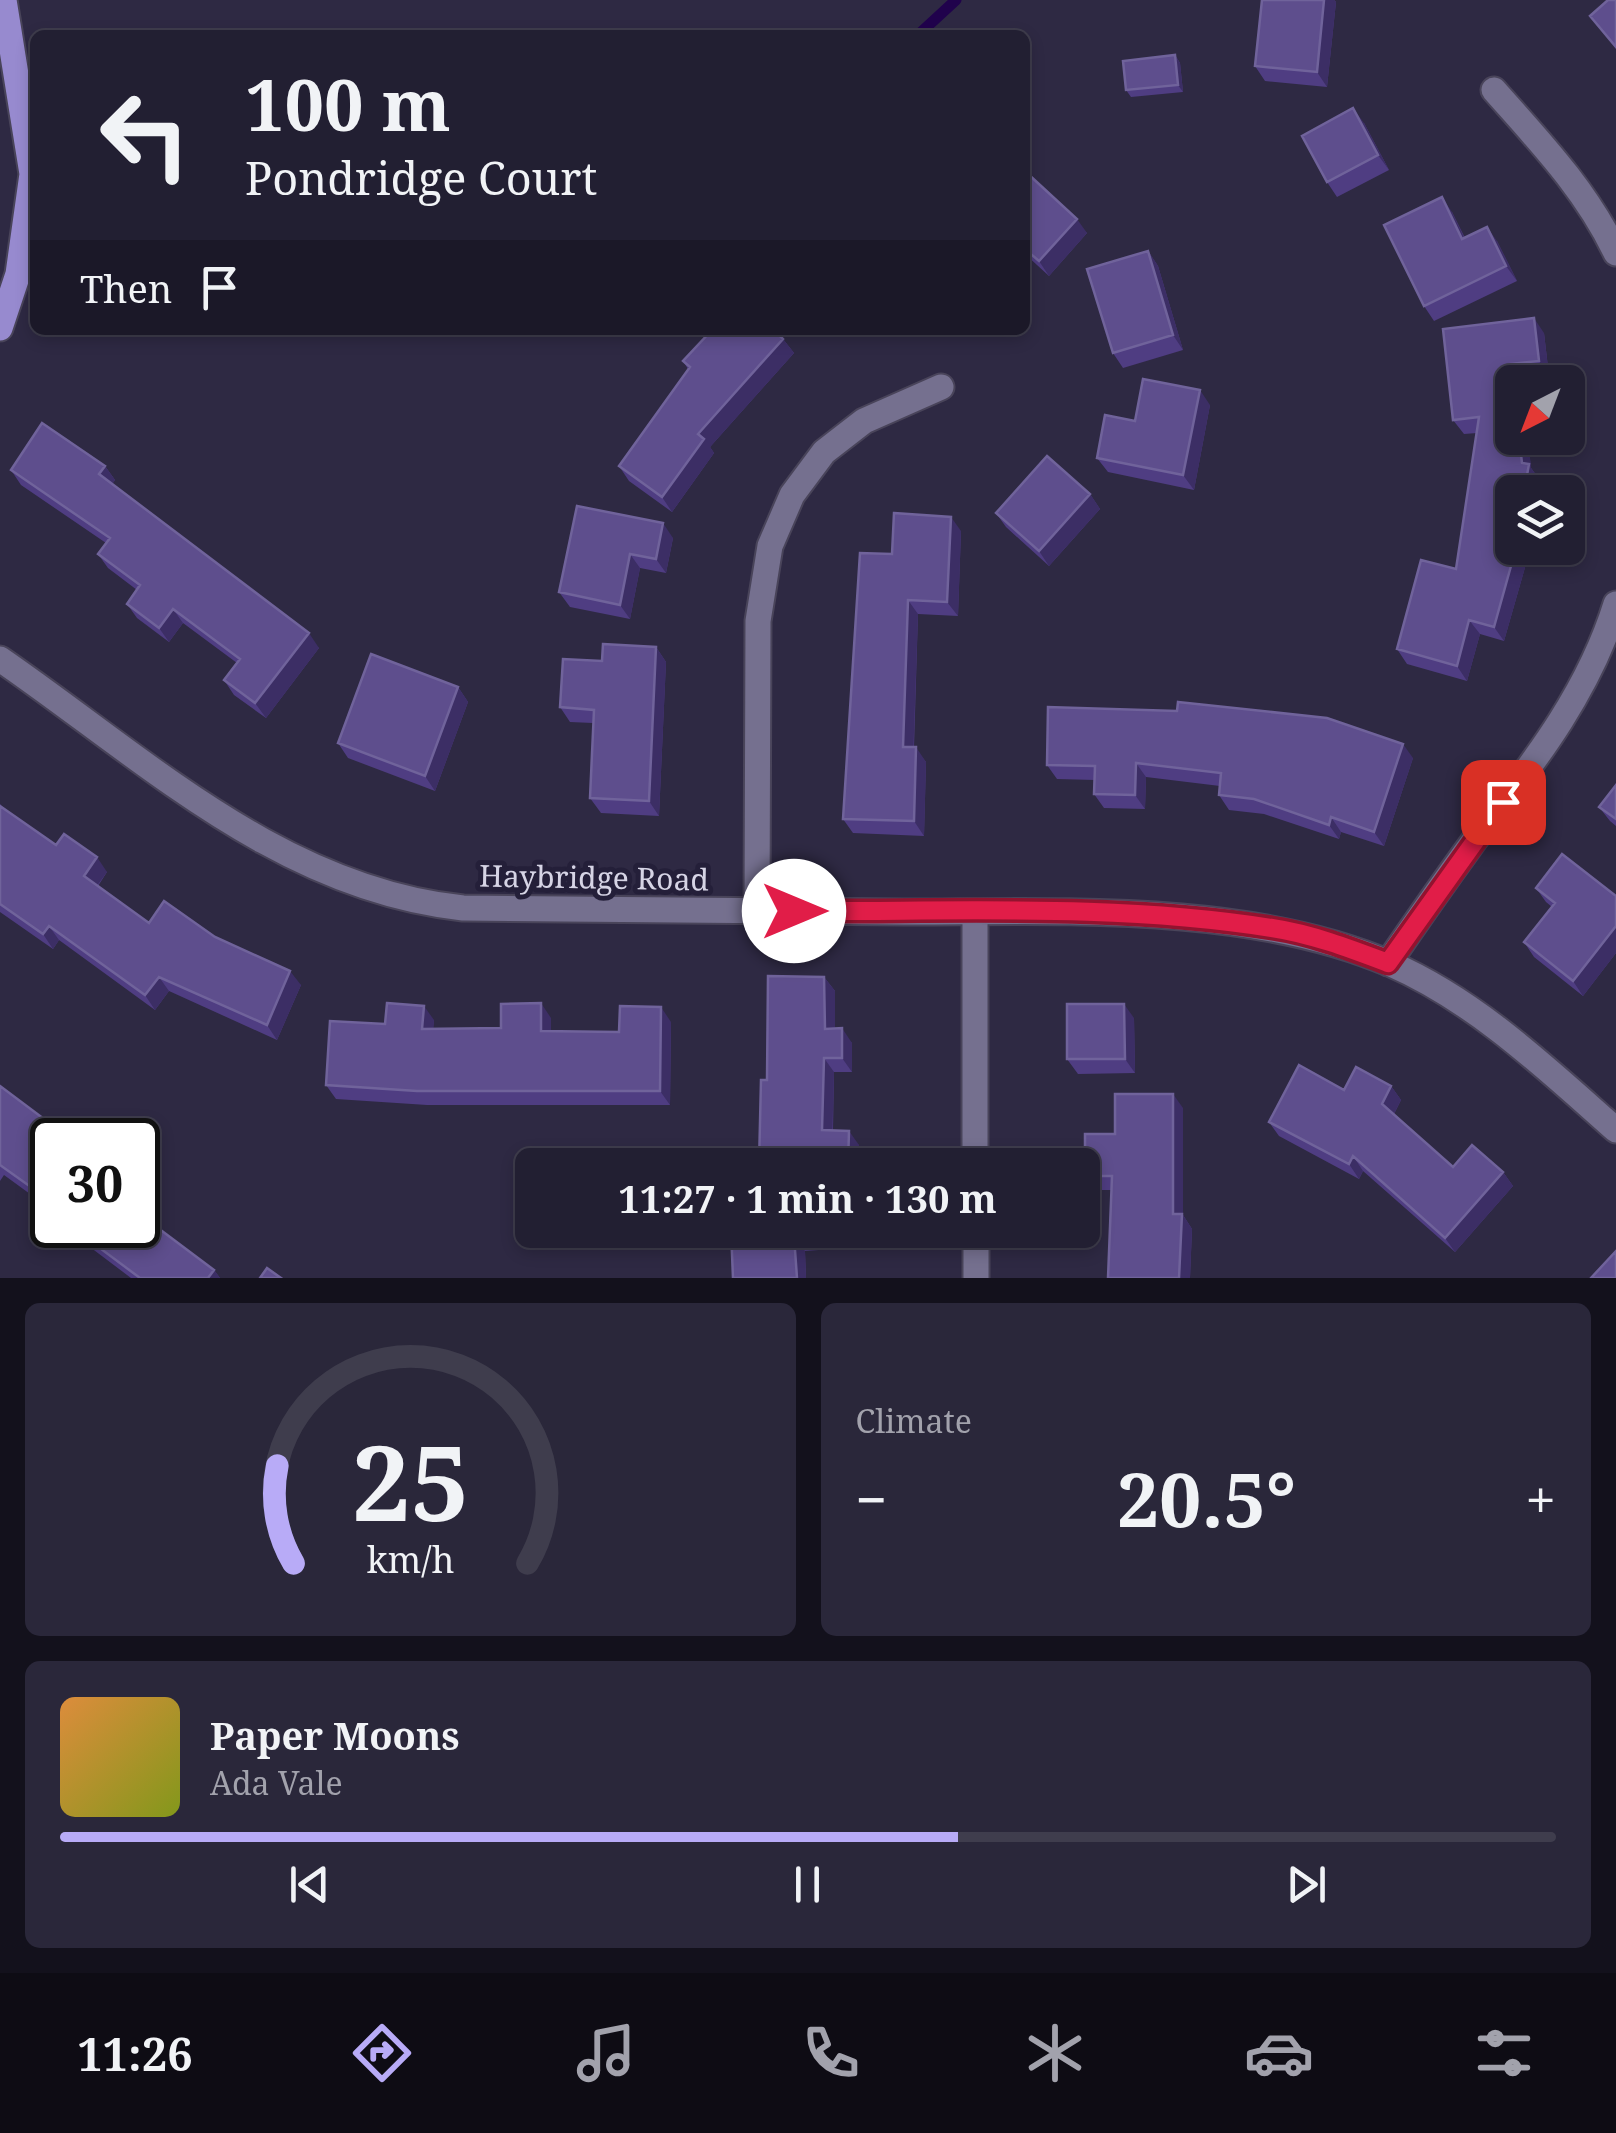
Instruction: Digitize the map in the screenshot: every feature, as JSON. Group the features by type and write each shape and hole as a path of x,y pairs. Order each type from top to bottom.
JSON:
{"main road":[{"path":"4,0 30,162"},
{"path":"0,328 18,274 30,188"}],"street":[{"path":"1494,90 1573,180 1599,217 1616,253"},
{"path":"757,911 758,621 770,546 792,495 824,452 864,421 942,386"},
{"path":"1388,963 1572,704 1605,639 1616,604"},
{"name":"Haybridge Road","path":"0,658 235,825 302,864 393,896 463,908 1092,914 1275,928 1339,944 1388,963 1470,1010 1616,1130"},
{"path":"975,912 976,1148"},
{"path":"976,1248 976,1278"}],"building":[{"path":"1262,0 1324,0 1317,72 1255,66"},
{"path":"1608,0 1616,0 1616,47 1590,16"},
{"path":"1175,55 1178,85 1126,90 1123,61"},
{"path":"1353,108 1378,155 1327,182 1302,136"},
{"path":"1030,176 1077,219 1039,261 1030,253"},
{"path":"1442,197 1462,239 1487,227 1506,266 1424,306 1384,225"},
{"path":"1148,251 1173,335 1113,353 1087,269"},
{"path":"1534,318 1539,361 1495,365 1495,455 1521,455 1522,463 1529,464 1527,475 1495,475 1495,565 1511,565 1494,627 1469,620 1457,666 1397,649 1421,560 1456,569 1479,417 1453,420 1443,329"},
{"path":"707,335 779,335 783,339 698,434 704,439 662,497 619,466 690,367 683,361"},
{"path":"1143,379 1200,390 1183,475 1097,458 1105,415 1135,421"},
{"path":"42,423 105,466 99,474 309,633 255,703 224,680 240,659 173,609 159,628 127,604 140,585 98,554 110,538 11,470"},
{"path":"1047,456 1090,494 1039,551 996,513"},
{"path":"577,506 663,523 656,559 630,554 620,605 559,592"},
{"path":"894,513 951,517 947,602 908,600 903,747 916,747 914,821 843,819 860,553 892,554"},
{"path":"603,644 656,647 649,801 590,798 594,710 560,707 563,659 602,661"},
{"path":"371,654 458,687 425,776 338,743"},
{"path":"1178,702 1327,718 1403,744 1374,832 1331,817 1329,825 1254,799 1219,795 1221,773 1136,763 1135,795 1094,794 1095,766 1047,765 1048,707 1177,711"},
{"path":"1616,785 1616,819 1599,807"},
{"path":"0,806 56,845 64,834 97,857 84,876 149,923 164,901 215,937 290,971 267,1025 159,977 145,995 49,926 43,934 0,904"},
{"path":"1562,854 1616,896 1616,926 1573,981 1524,942 1555,903 1536,888"},
{"path":"768,976 824,977 825,1029 842,1028 842,1058 824,1058 822,1130 849,1131 848,1148 759,1148 761,1080 767,1080"},
{"path":"387,1003 424,1006 422,1029 501,1028 501,1004 541,1003 541,1031 619,1032 620,1006 661,1007 660,1091 417,1091 326,1085 330,1021 385,1024"},
{"path":"1067,1004 1124,1004 1125,1059 1067,1059"},
{"path":"1299,1065 1344,1090 1356,1067 1391,1086 1382,1104 1453,1167 1472,1145 1503,1172 1445,1238 1353,1156 1349,1164 1269,1122"},
{"path":"0,1086 43,1118 30,1118 30,1186 0,1165"},
{"path":"1115,1094 1173,1094 1173,1214 1182,1214 1179,1278 1108,1278 1112,1176 1100,1176 1100,1148 1085,1148 1085,1134 1115,1134"},
{"path":"160,1230 214,1270 208,1278 140,1278 100,1248 160,1248"},
{"path":"732,1248 795,1248 797,1278 733,1278"},
{"path":"1616,1251 1616,1278 1591,1278"},
{"path":"267,1268 281,1278 260,1278"}],"waterway":[{"path":"923,30 956,0"}],"route":[{"path":"794,911 1072,912 1207,920 1275,928 1339,944 1388,963 1503,802"}]}
